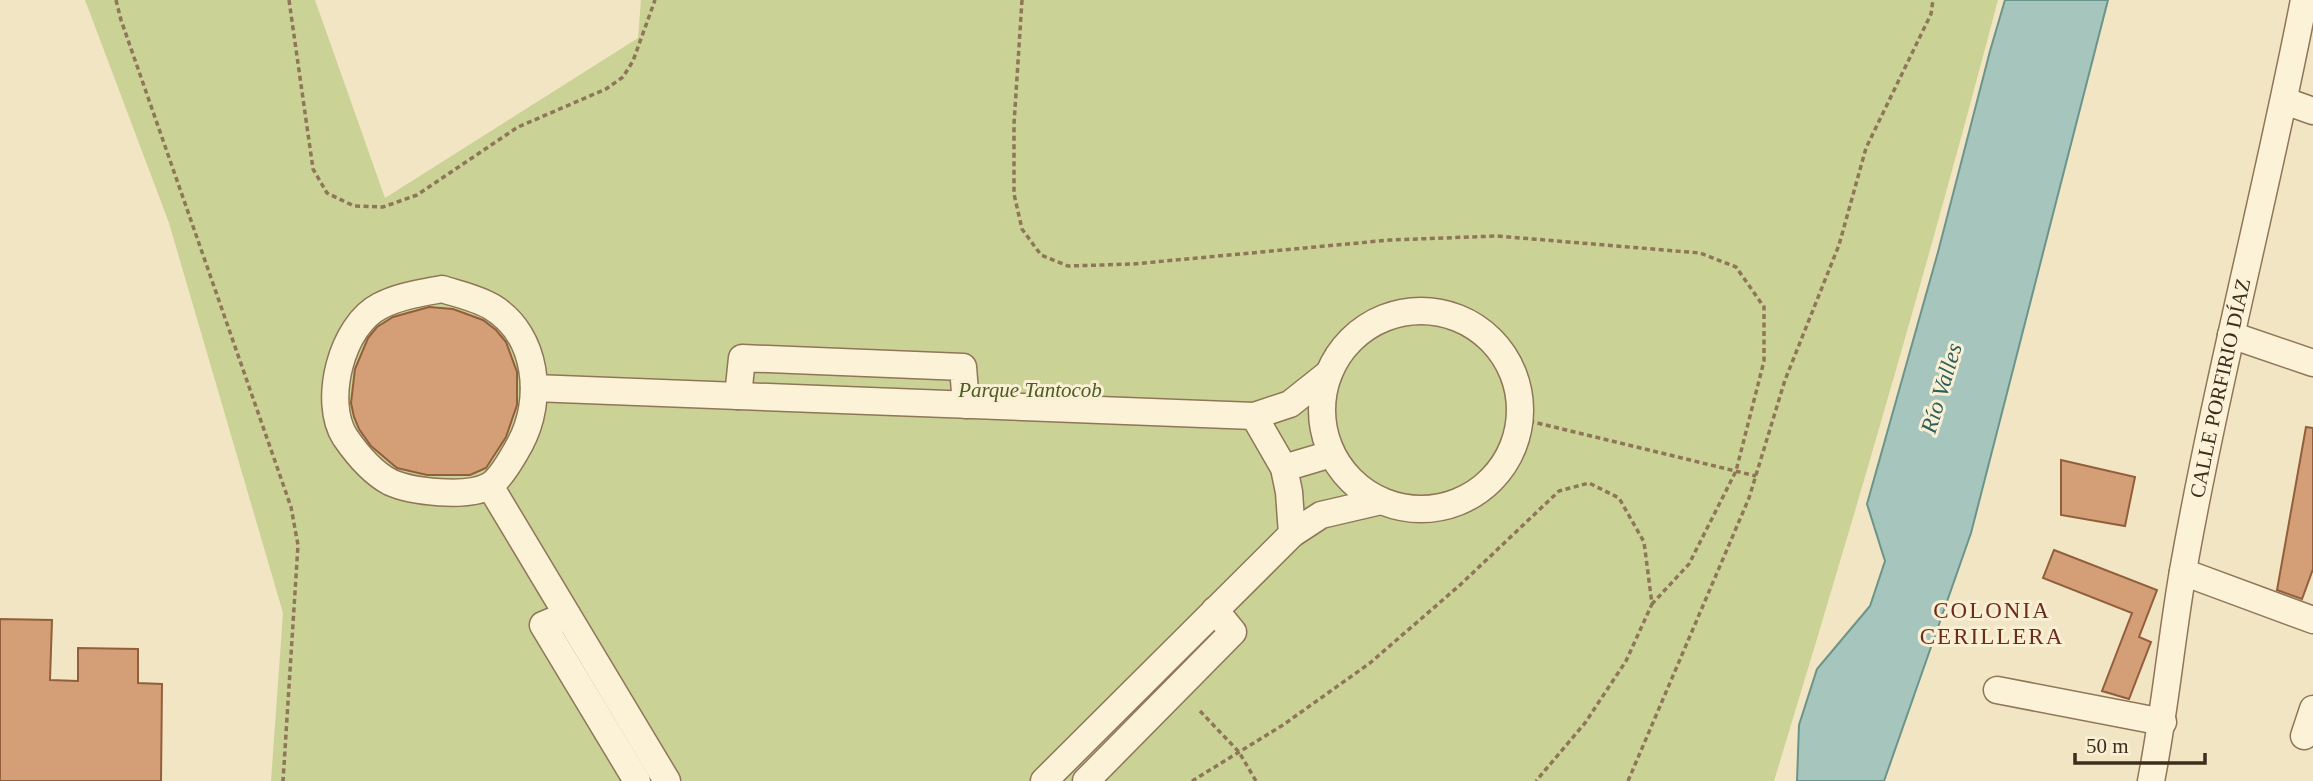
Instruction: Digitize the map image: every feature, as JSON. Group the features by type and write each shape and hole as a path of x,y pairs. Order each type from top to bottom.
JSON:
{"street":[{"name":"CALLE PORFIRIO DÍAZ","path":"2151,781 2183,572 2231,335 2285,101 2304,0"},
{"path":"2285,101 2313,111"},
{"path":"442,289 493,308 516,329 531,357 534,388 530,427 511,461 490,486 455,493 425,491 390,481 362,460 343,435 335,408 336,379 345,349 357,325 379,306 442,289"},
{"path":"1426,310 1460,318 1486,334 1507,359 1518,388 1521,419 1513,449 1496,476 1472,496 1443,507 1412,509 1381,501 1352,482 1331,454 1322,421 1323,386 1337,355 1361,330 1391,314 1426,310"},
{"path":"2231,335 2313,363"},
{"path":"738,396 742,358 797,360 963,367 966,405"},
{"path":"534,388 1254,416 1290,404 1329,373"},
{"path":"1254,416 1284,468 1292,534"},
{"path":"1284,468 1331,454"},
{"path":"490,486 667,781"},
{"path":"1044,781 1292,534 1321,515 1381,501"},
{"path":"2183,572 2313,620"},
{"path":"1086,781 1233,632 1215,610"},
{"path":"567,615 543,625 637,781"},
{"path":"1997,690 2162,722"},
{"path":"2304,736 2313,709"}],"path":[{"path":"116,0 291,507 298,545 282,781"},
{"path":"289,0 313,169 327,192 354,206 383,207 417,195 518,127 606,89 623,76 633,61 655,0"},
{"path":"1022,0 1014,124 1014,194 1022,229 1041,255 1068,266 1133,264 1390,240 1497,236 1700,253 1736,267 1764,307 1764,361 1736,471 1689,564 1652,604 1619,672 1586,723 1536,781"},
{"path":"1628,781 1749,498 1785,380 1839,245 1866,148 1931,14 1933,0"},
{"path":"1521,419 1756,476"},
{"path":"1192,781 1283,725 1370,663 1460,585 1559,491 1589,483 1619,498 1644,542 1652,604"},
{"path":"1200,711 1239,752 1256,781"}],"green space":[{"name":"Parque Tantocob","path":"85,0 315,0 385,198 638,38 641,0 1998,0 1890,392 1774,781 271,781 283,613 169,223"}],"water":[{"name":"Río Valles","path":"2005,0 2108,0 1971,533 1884,781 1797,781 1799,725 1817,669 1870,606 1885,561 1867,504"}],"building":[{"path":"429,307 453,309 483,320 506,342 517,372 517,405 506,437 486,468 470,475 427,475 397,468 371,446 354,417 351,403 355,369 368,338 377,327 393,317"},
{"path":"2306,427 2313,428 2313,569 2302,599 2277,590"},
{"path":"2061,460 2135,477 2125,526 2061,515"},
{"path":"2054,550 2157,590 2139,637 2151,642 2129,699 2102,691 2132,613 2043,578"},
{"path":"0,619 52,620 50,680 78,681 78,648 138,649 138,683 162,684 161,781 0,781"}],"district":[{"name":"COLONIA CERILLERA","path":"1992,623"}]}
